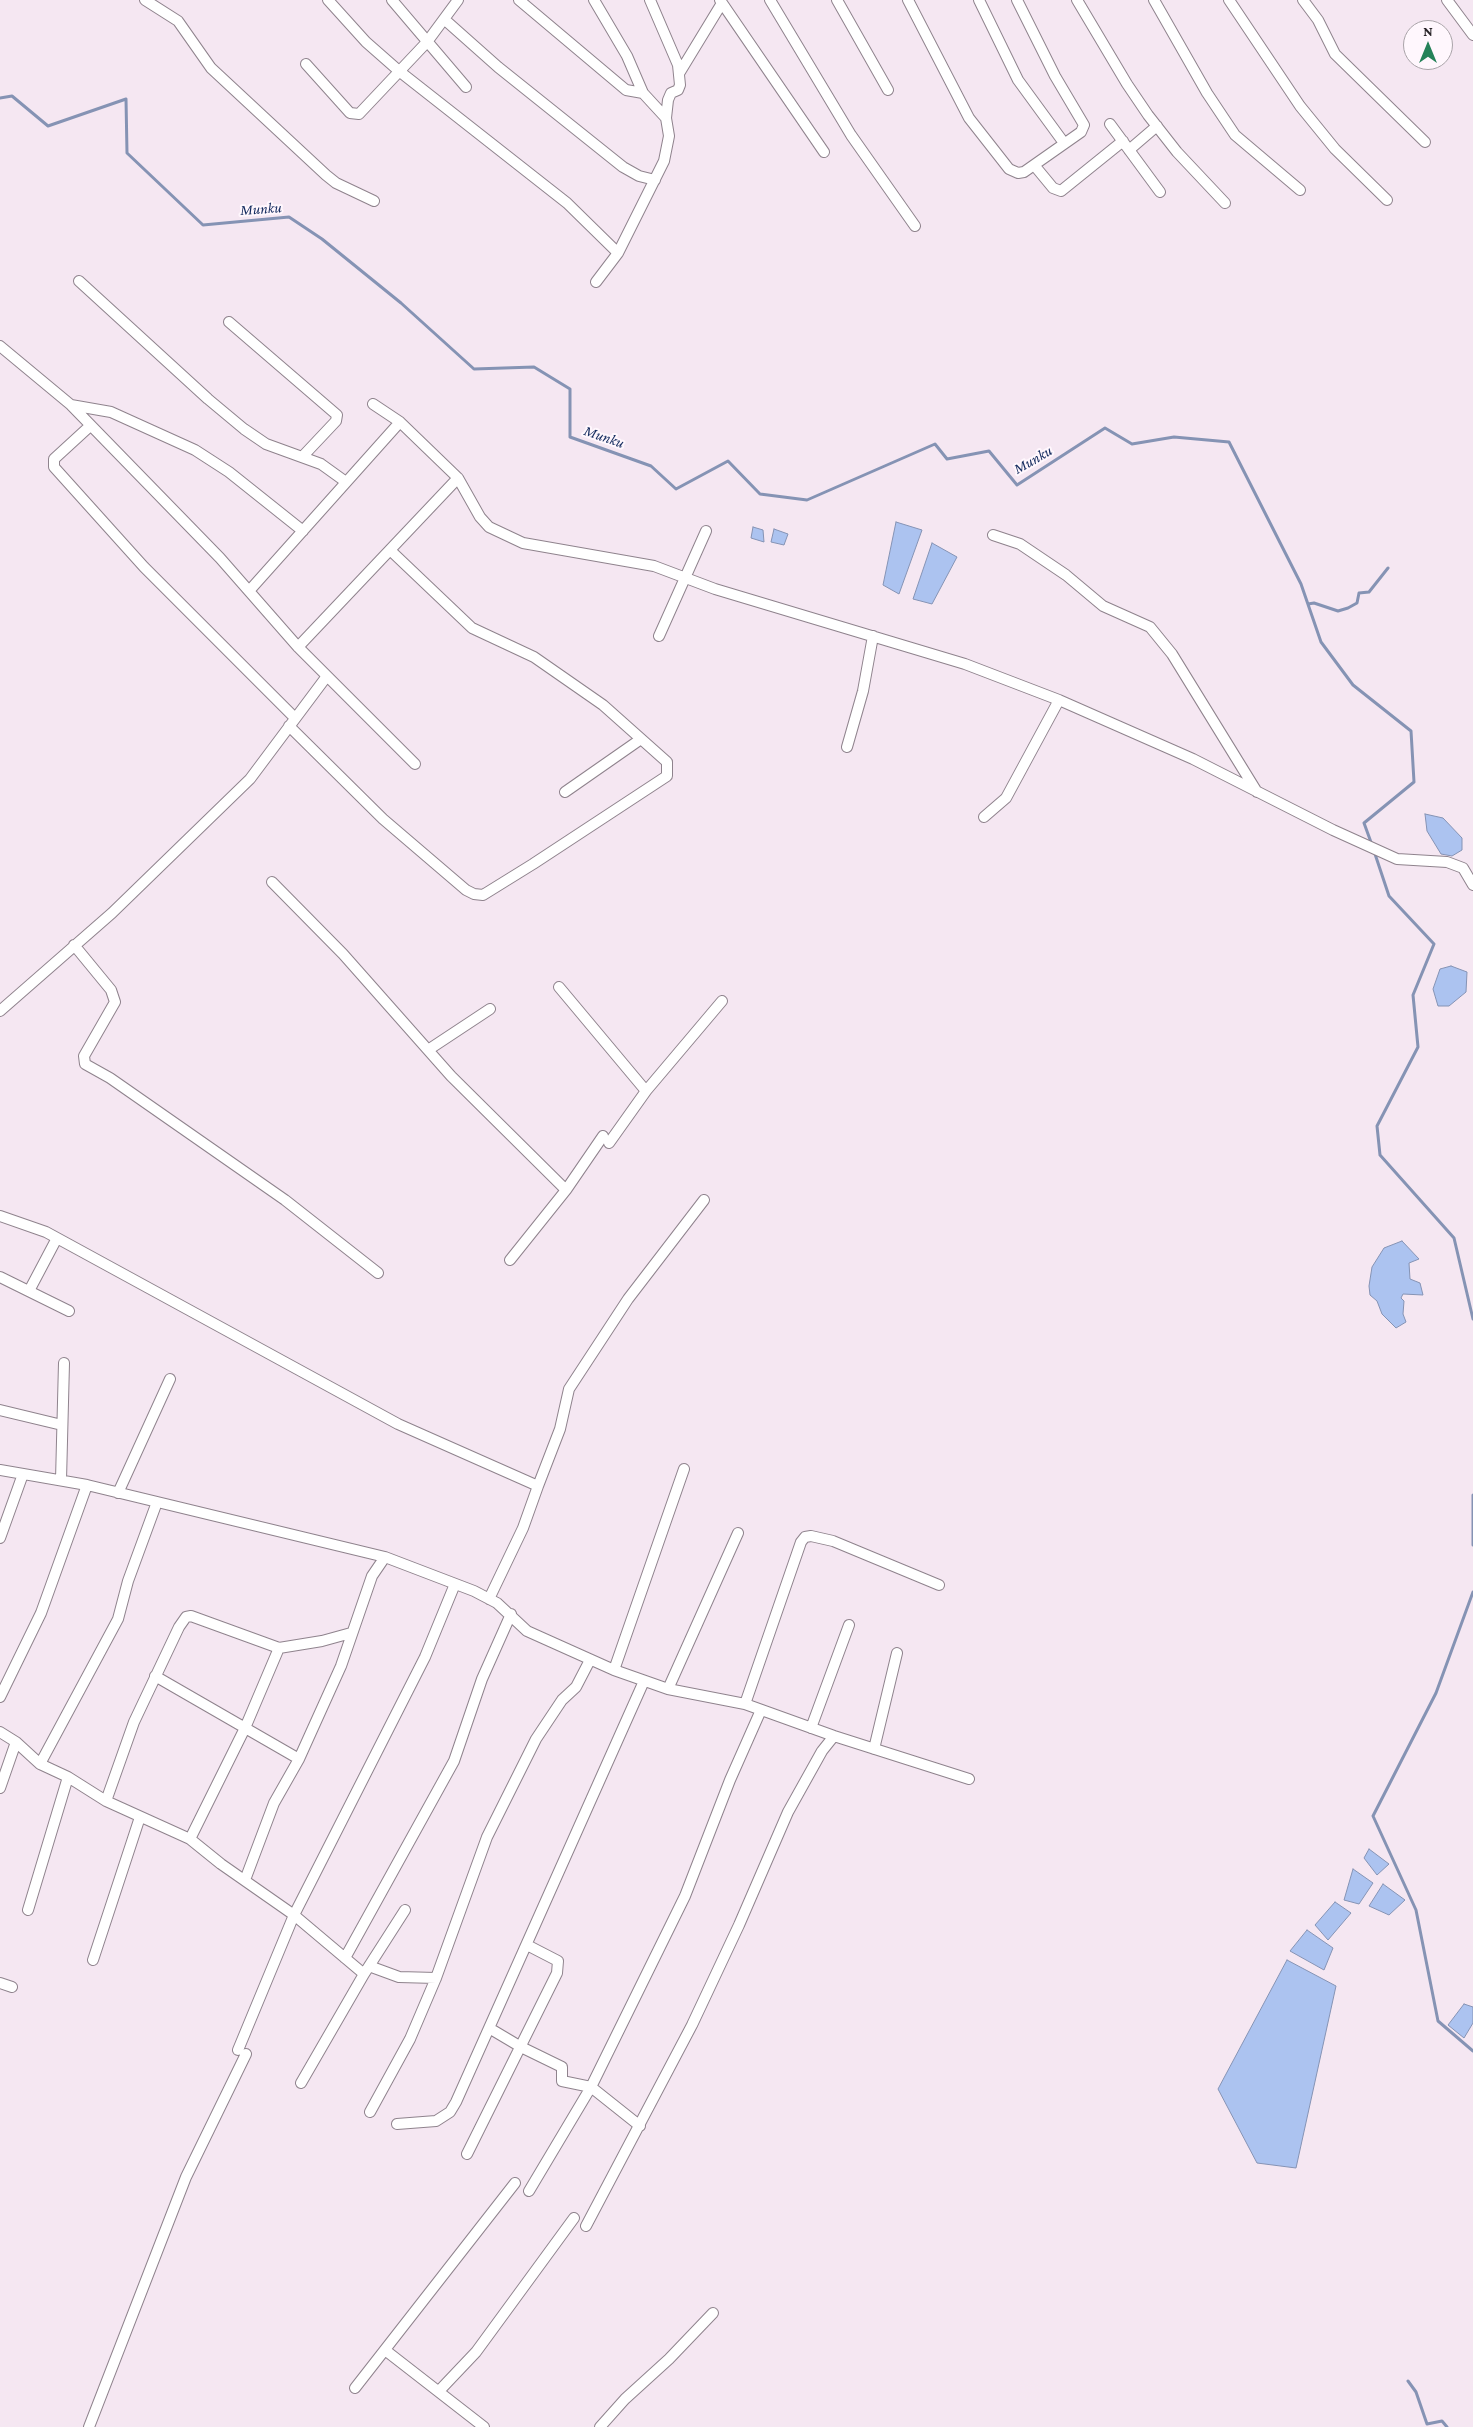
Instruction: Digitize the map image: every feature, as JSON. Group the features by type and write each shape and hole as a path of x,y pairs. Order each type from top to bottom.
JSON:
{"street":[{"path":"145,0 178,21 211,68 326,175 336,183 374,201"},
{"path":"328,0 366,42 399,71 567,203 618,252"},
{"path":"392,0 466,87"},
{"path":"306,64 350,113 359,114 427,42 458,0"},
{"path":"519,0 626,90 643,93"},
{"path":"594,0 627,56 643,93 666,118"},
{"path":"596,282 618,252 655,180 668,146 669,128 666,118 669,96 680,85 680,72 650,0"},
{"path":"770,0 851,135 915,226"},
{"path":"836,0 888,90"},
{"path":"908,0 969,118 1013,172 1024,172 1081,132 1083,123 1055,76 1017,0"},
{"path":"979,0 1018,80 1064,143"},
{"path":"1078,0 1127,84 1157,126 1177,152 1225,203"},
{"path":"1154,0 1207,93 1235,135 1300,190"},
{"path":"1229,0 1300,106 1335,149 1387,200"},
{"path":"1303,0 1318,20 1335,54 1425,142"},
{"path":"1447,0 1473,36"},
{"path":"680,72 721,2 824,152"},
{"path":"444,19 498,66 623,167 639,176 655,180"},
{"path":"1110,124 1160,192"},
{"path":"1034,165 1053,188 1061,191 1126,145 1157,126"},
{"path":"79,281 208,399 244,429 266,444 321,464 346,482"},
{"path":"228,322 337,415 336,422 303,456"},
{"path":"0,346 70,405 220,558 298,647 415,764"},
{"path":"373,404 400,422 458,478 477,512 489,527 523,544 654,566 715,589 965,664 1059,700 1193,759 1333,830 1397,859 1447,862 1463,868 1473,885"},
{"path":"70,405 111,412 195,450 229,472 303,531"},
{"path":"249,591 400,422"},
{"path":"90,426 54,459 54,467 144,567 383,819 466,890 474,894 483,894 533,864 667,776 667,762 603,705 534,657 472,628 390,550"},
{"path":"298,647 458,478"},
{"path":"659,636 684,576 706,531"},
{"path":"993,535 1020,544 1066,575 1103,606 1150,627 1172,654 1258,792"},
{"path":"847,748 863,691 873,636"},
{"path":"0,1011 112,912 250,779 327,676"},
{"path":"984,817 1006,798 1059,700"},
{"path":"565,792 641,740"},
{"path":"272,882 343,954 451,1076 566,1190"},
{"path":"74,945 111,990 115,1002 84,1056 85,1064 110,1078 286,1200 378,1273"},
{"path":"559,987 646,1091"},
{"path":"510,1260 646,1091 722,1001"},
{"path":"428,1050 490,1008"},
{"path":"488,1599 523,1528 560,1429 569,1389 628,1299 704,1200"},
{"path":"0,1216 57,1238 398,1424 538,1486"},
{"path":"29,1291 57,1238"},
{"path":"0,1277 69,1311"},
{"path":"61,1480 64,1363"},
{"path":"118,1493 170,1380"},
{"path":"0,1410 62,1424"},
{"path":"614,1670 684,1469"},
{"path":"0,1470 87,1485 384,1557 488,1599 510,1614 527,1631 614,1670 668,1689 745,1704 834,1736 969,1779"},
{"path":"0,1538 23,1474"},
{"path":"0,1697 41,1613 87,1485"},
{"path":"40,1764 118,1619 128,1581 157,1502"},
{"path":"668,1689 738,1533"},
{"path":"745,1704 801,1542 805,1537 811,1536 833,1541 940,1585"},
{"path":"245,1880 274,1803 299,1758 341,1666 372,1576 384,1557"},
{"path":"88,2427 186,2177 242,2052 294,1915 425,1657 454,1584"},
{"path":"346,1958 454,1761 482,1679 510,1614"},
{"path":"106,1801 134,1722 155,1676 186,1617 191,1616 279,1648 322,1641 352,1633"},
{"path":"811,1728 849,1625"},
{"path":"190,1838 245,1728 279,1648"},
{"path":"874,1749 896,1652"},
{"path":"370,2112 410,2039 436,1978 487,1837 536,1739 562,1700 576,1687 590,1660"},
{"path":"155,1676 299,1758"},
{"path":"397,2124 436,2122 450,2112 527,1945 644,1681"},
{"path":"529,2191 591,2087 685,1896 730,1780 761,1710"},
{"path":"0,1732 16,1742 40,1764 68,1777 106,1801 190,1838 294,1915 346,1958 367,1970 399,1977 436,1978"},
{"path":"586,2226 640,2126 739,1925 788,1812 822,1751 834,1736"},
{"path":"0,1788 16,1742"},
{"path":"28,1910 68,1777"},
{"path":"93,1960 140,1817"},
{"path":"300,2083 405,1910"},
{"path":"467,2154 557,1973 560,1963 553,1957 527,1945"},
{"path":"0,1983 12,1987"},
{"path":"489,2028 520,2047 562,2067 562,2080 591,2087 640,2126"},
{"path":"355,2388 515,2183"},
{"path":"439,2391 476,2352 574,2218"},
{"path":"600,2427 625,2399 669,2360 713,2313"},
{"path":"385,2350 484,2427"}],"water":[{"path":"896,522 922,530 899,594 883,585"},
{"path":"753,527 763,530 764,542 751,538"},
{"path":"774,529 788,534 784,545 771,542"},
{"path":"932,543 957,557 932,604 913,599"},
{"path":"1425,814 1443,818 1462,838 1462,850 1452,856 1441,854 1427,831"},
{"path":"1451,966 1467,972 1466,992 1449,1006 1438,1006 1433,989 1440,969"},
{"path":"1402,1241 1419,1259 1409,1263 1410,1279 1420,1283 1423,1295 1403,1294 1401,1298 1404,1301 1403,1314 1406,1322 1396,1328 1382,1314 1377,1301 1370,1295 1369,1286 1372,1267 1384,1248"},
{"path":"1369,1849 1389,1864 1377,1875 1364,1858"},
{"path":"1353,1869 1373,1883 1359,1904 1344,1900"},
{"path":"1383,1884 1405,1900 1389,1915 1369,1906"},
{"path":"1335,1902 1351,1913 1328,1940 1315,1925"},
{"path":"1307,1930 1333,1948 1324,1970 1290,1951"},
{"path":"1287,1960 1336,1986 1296,2168 1257,2163 1218,2089"},
{"path":"1464,2004 1473,2007 1473,2023 1464,2038 1448,2025"}],"waterway":[{"name":"Munku","path":"0,98 12,96 48,126 126,99 127,153 203,225 289,217 322,239 401,303 474,369 534,367 570,389 570,437 651,466 676,489 728,461 760,494 807,500 935,444 947,459 989,451 1017,485 1105,428 1132,444 1174,437 1229,442 1301,584 1321,642 1353,685 1411,731 1414,782 1364,823 1372,845"},
{"path":"1308,604 1314,603 1338,611 1348,608 1357,603 1359,593 1369,592 1388,568"},
{"path":"1374,851 1389,896 1434,944 1413,995 1418,1047 1377,1126 1380,1155 1454,1238 1473,1319"},
{"path":"1473,1495 1473,1545"},
{"path":"1473,1592 1436,1693 1373,1816 1416,1910 1438,2021 1473,2051"},
{"path":"1408,2381 1416,2392 1427,2424 1442,2421 1447,2427"}]}
